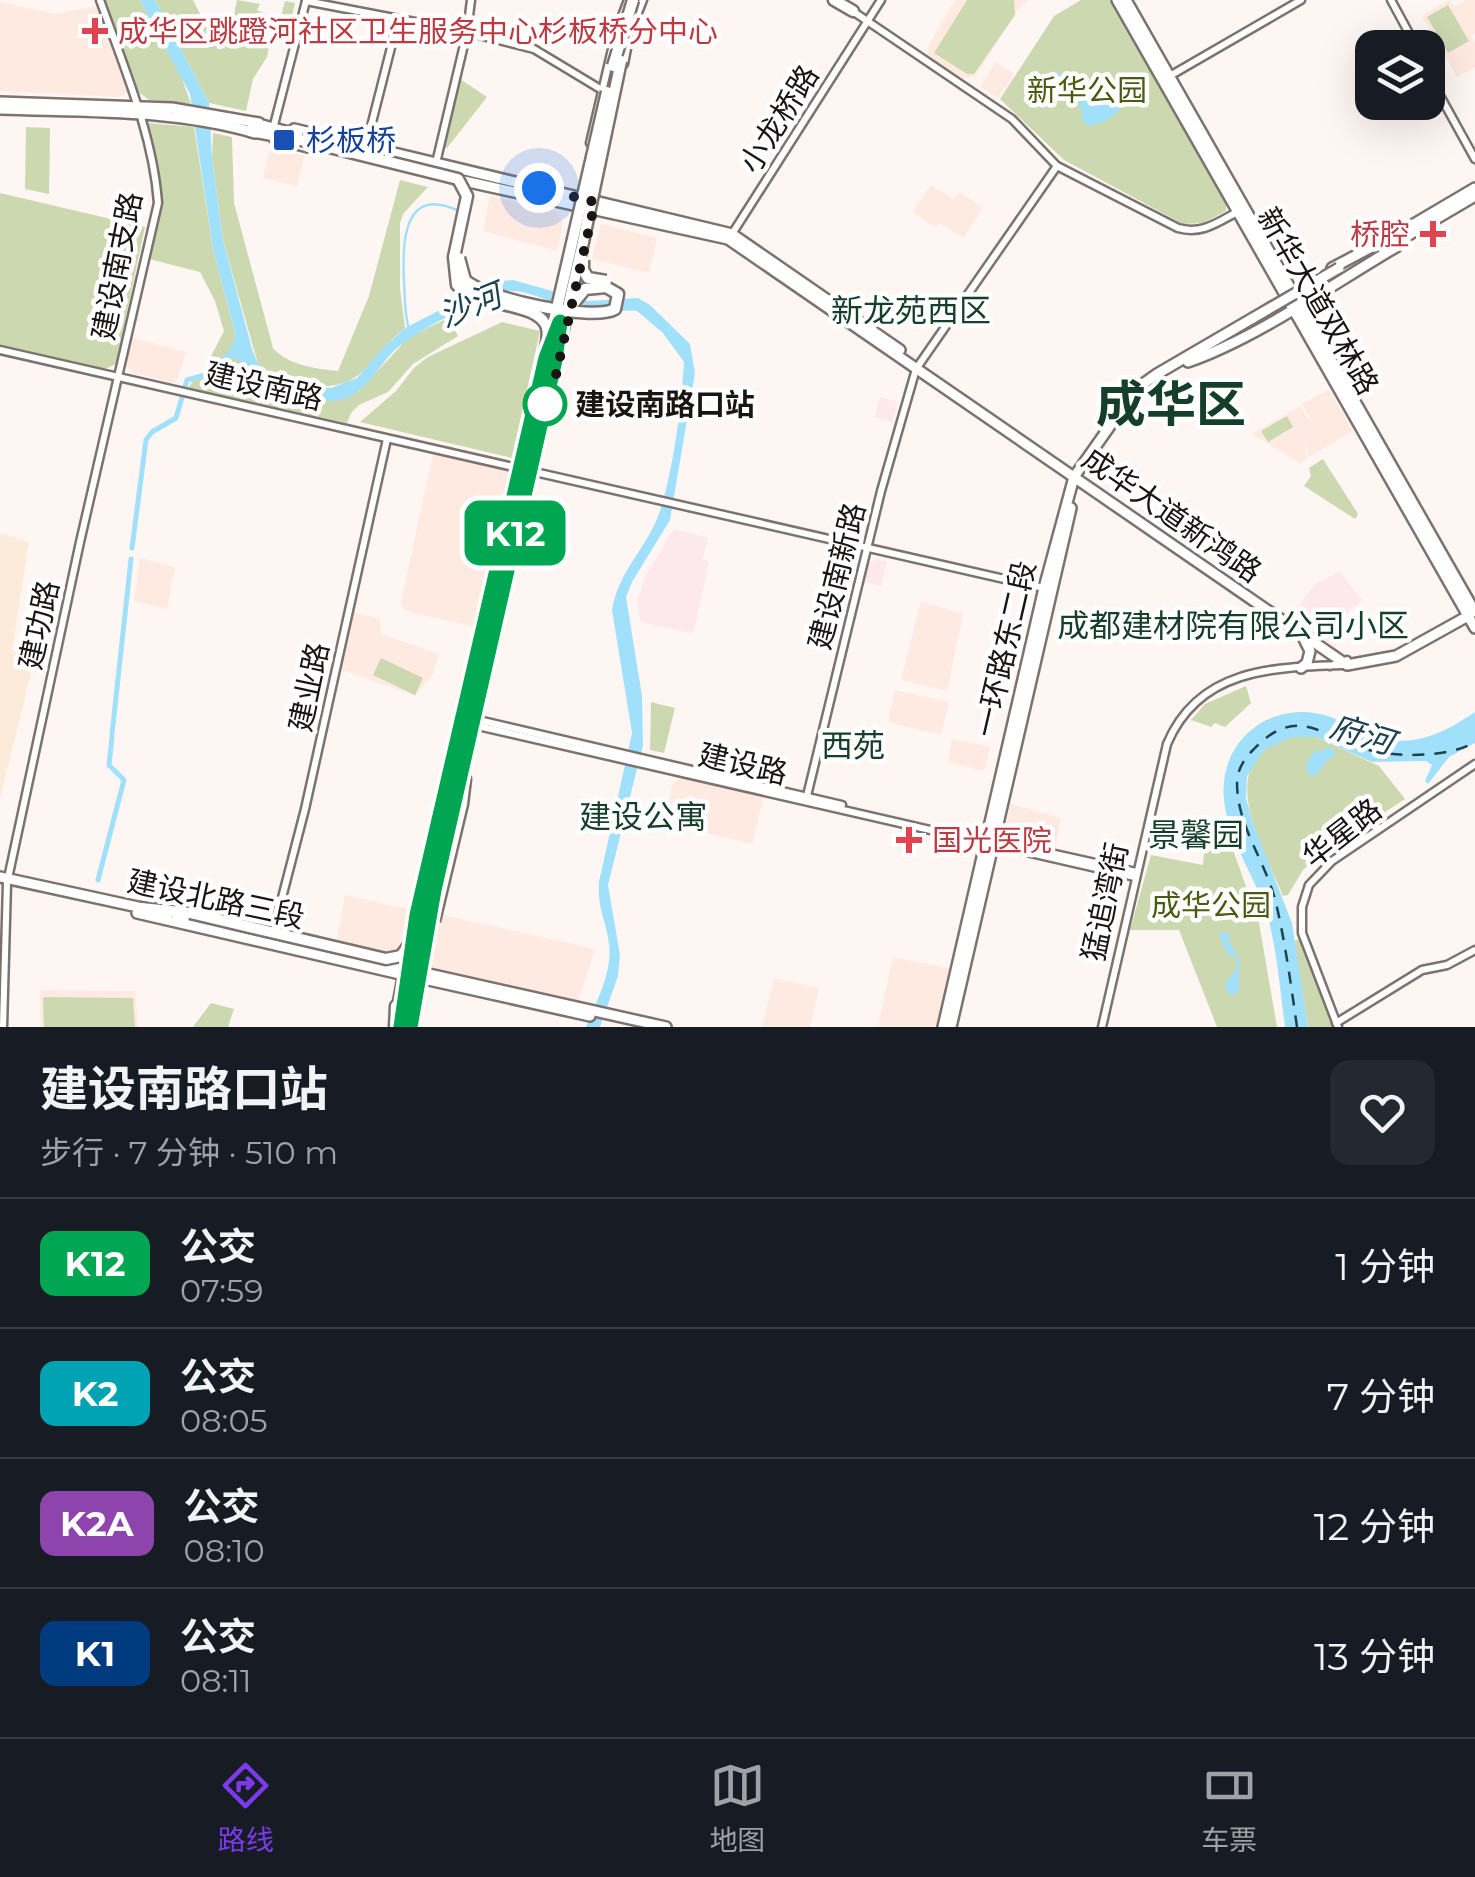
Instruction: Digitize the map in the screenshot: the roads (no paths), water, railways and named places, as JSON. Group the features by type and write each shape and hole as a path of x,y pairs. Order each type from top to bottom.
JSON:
{"highway":[{"path":"412,1027 419,978 636,0"},
{"path":"396,1027 417,915 621,32 636,0"},
{"path":"833,0 852,11"},
{"path":"251,127 458,178 467,196 458,285 470,296 530,312 543,320 548,332 544,367"},
{"path":"457,266 460,282 475,294 577,318 608,318 619,312 623,296 614,284 592,280 585,274 583,242"},
{"path":"457,266 477,286 537,300 554,292 569,260"},
{"path":"457,266 464,280 482,292 566,310 583,314 610,312 617,304 618,294 606,287 585,289 576,296 572,304 570,312 564,324"},
{"path":"419,978 465,779"},
{"path":"141,908 190,914 392,959 406,951 417,915"},
{"path":"396,1006 396,1027"}],"main road":[{"name":"新华大道双林路","path":"1117,0 1166,78 1471,612 1475,628"},
{"name":"新华大道双林路","path":"1126,0 1166,78"},
{"path":"0,105 187,114 578,202"},
{"path":"251,127 274,125 366,146 578,202"},
{"path":"1187,360 1208,340 1380,240 1402,235 1475,188"},
{"path":"1077,476 1131,394 1150,378 1475,196"},
{"name":"成华大道新鸿路","path":"578,202 730,237 1345,662"},
{"path":"1187,360 1211,354 1296,306 1396,247 1402,235"},
{"name":"成华大道新鸿路","path":"1077,476 1345,662"},
{"name":"一环路东二段","path":"991,842 1044,588 1077,476"},
{"name":"一环路东二段","path":"991,842 1077,476"},
{"name":"猛追湾街","path":"1345,662 1394,652 1471,612"},
{"path":"1300,633 1310,652 1308,663 1301,668"},
{"path":"947,1027 991,842"},
{"name":"建设北路三段","path":"4,880 141,908 419,978 608,1017"},
{"name":"建设北路三段","path":"4,880 272,940"},
{"path":"608,1017 646,1027"},
{"path":"608,1017 666,1027"}],"street":[{"name":"建设南支路","path":"100,0 137,110 158,203 118,377"},
{"path":"436,163 468,32 471,0"},
{"path":"396,1006 602,90 636,0"},
{"path":"419,978 576,293 636,0"},
{"path":"833,0 868,22"},
{"name":"小龙桥路","path":"730,237 881,0"},
{"path":"1166,78 1301,0"},
{"path":"1389,0 1405,30"},
{"path":"274,125 306,1 468,32 534,50 616,98"},
{"path":"852,11 1012,119 1056,166 1192,232 1241,209"},
{"path":"366,146 398,20"},
{"path":"1445,101 1475,155"},
{"name":"建设南新路","path":"806,799 867,548 918,366 1056,166"},
{"name":"建设南路","path":"0,350 867,548"},
{"name":"建功路","path":"3,1027 4,880 118,377"},
{"name":"建业路","path":"272,940 388,438"},
{"path":"867,548 1044,588"},
{"name":"猛追湾街","path":"1102,1027 1167,744 1186,709 1207,690 1232,679 1345,662"},
{"name":"建设路","path":"459,719 1136,874"},
{"name":"华星路","path":"1337,1025 1302,933 1302,907 1309,885 1332,861 1475,764"},
{"path":"1337,1025 1422,970 1447,965 1475,950"}],"water":[{"name":"沙河","path":"140,0 155,0 209,103 223,240 252,349 258,364 269,375 284,382 331,388 357,378 405,328 494,282 513,280 588,301 638,298 690,344 695,373 670,520 626,597 642,696 643,745 608,885 620,955 618,976 600,1027 586,1027 603,986 610,954 599,882 632,733 612,610 621,582 660,511 676,437 684,362 663,333 637,311 581,311 510,291 468,306 416,335 395,350 364,386 348,397 330,401 309,399 286,394 259,381 238,360 227,355 236,336 213,249 190,94"},
{"path":"1055,72 1098,85 1120,110 1106,121 1089,126 1083,122 1069,81 1052,75"},
{"name":"府河","path":"1300,712 1320,714 1377,737 1398,741 1439,732 1475,712 1475,743 1449,757 1428,784 1425,781 1432,765 1426,761 1372,762 1316,737 1292,737 1264,750 1247,776 1246,798 1252,820 1292,923 1308,1027 1285,1027 1267,914 1236,844 1224,800 1224,780 1237,745 1264,721"},
{"path":"1327,747 1335,751 1334,757 1310,776 1306,769 1308,759 1317,749 1321,752"},
{"path":"1218,933 1231,934 1228,940 1239,959 1239,990 1232,996 1225,984 1235,969 1235,957 1227,953"}],"waterway":[{"path":"409,329 403,266 410,222 416,211 426,205 459,211"},
{"path":"132,548 146,440 176,418 187,380 205,375 232,352"},
{"path":"112,734 131,559"},
{"path":"98,880 124,780 109,765 112,737"}],"place":[{"name":"成华区跳蹬河社区卫生服务中心杉板桥分中心","path":"95,31"},
{"name":"杉板桥","path":"284,140"},
{"name":"桥腔","path":"1433,234"},
{"name":"建设南路口站","path":"545,404"},
{"name":"国光医院","path":"909,840"}],"district":[{"name":"新龙苑西区","path":"911,310"},
{"name":"成华区","path":"1171,404"},
{"name":"成都建材院有限公司小区","path":"1233,625"},
{"name":"西苑","path":"853,745"},
{"name":"建设公寓","path":"643,816"},
{"name":"景馨园","path":"1196,834"}],"park label":[{"name":"新华公园","path":"1087,90"},
{"name":"成华公园","path":"1211,905"}]}
